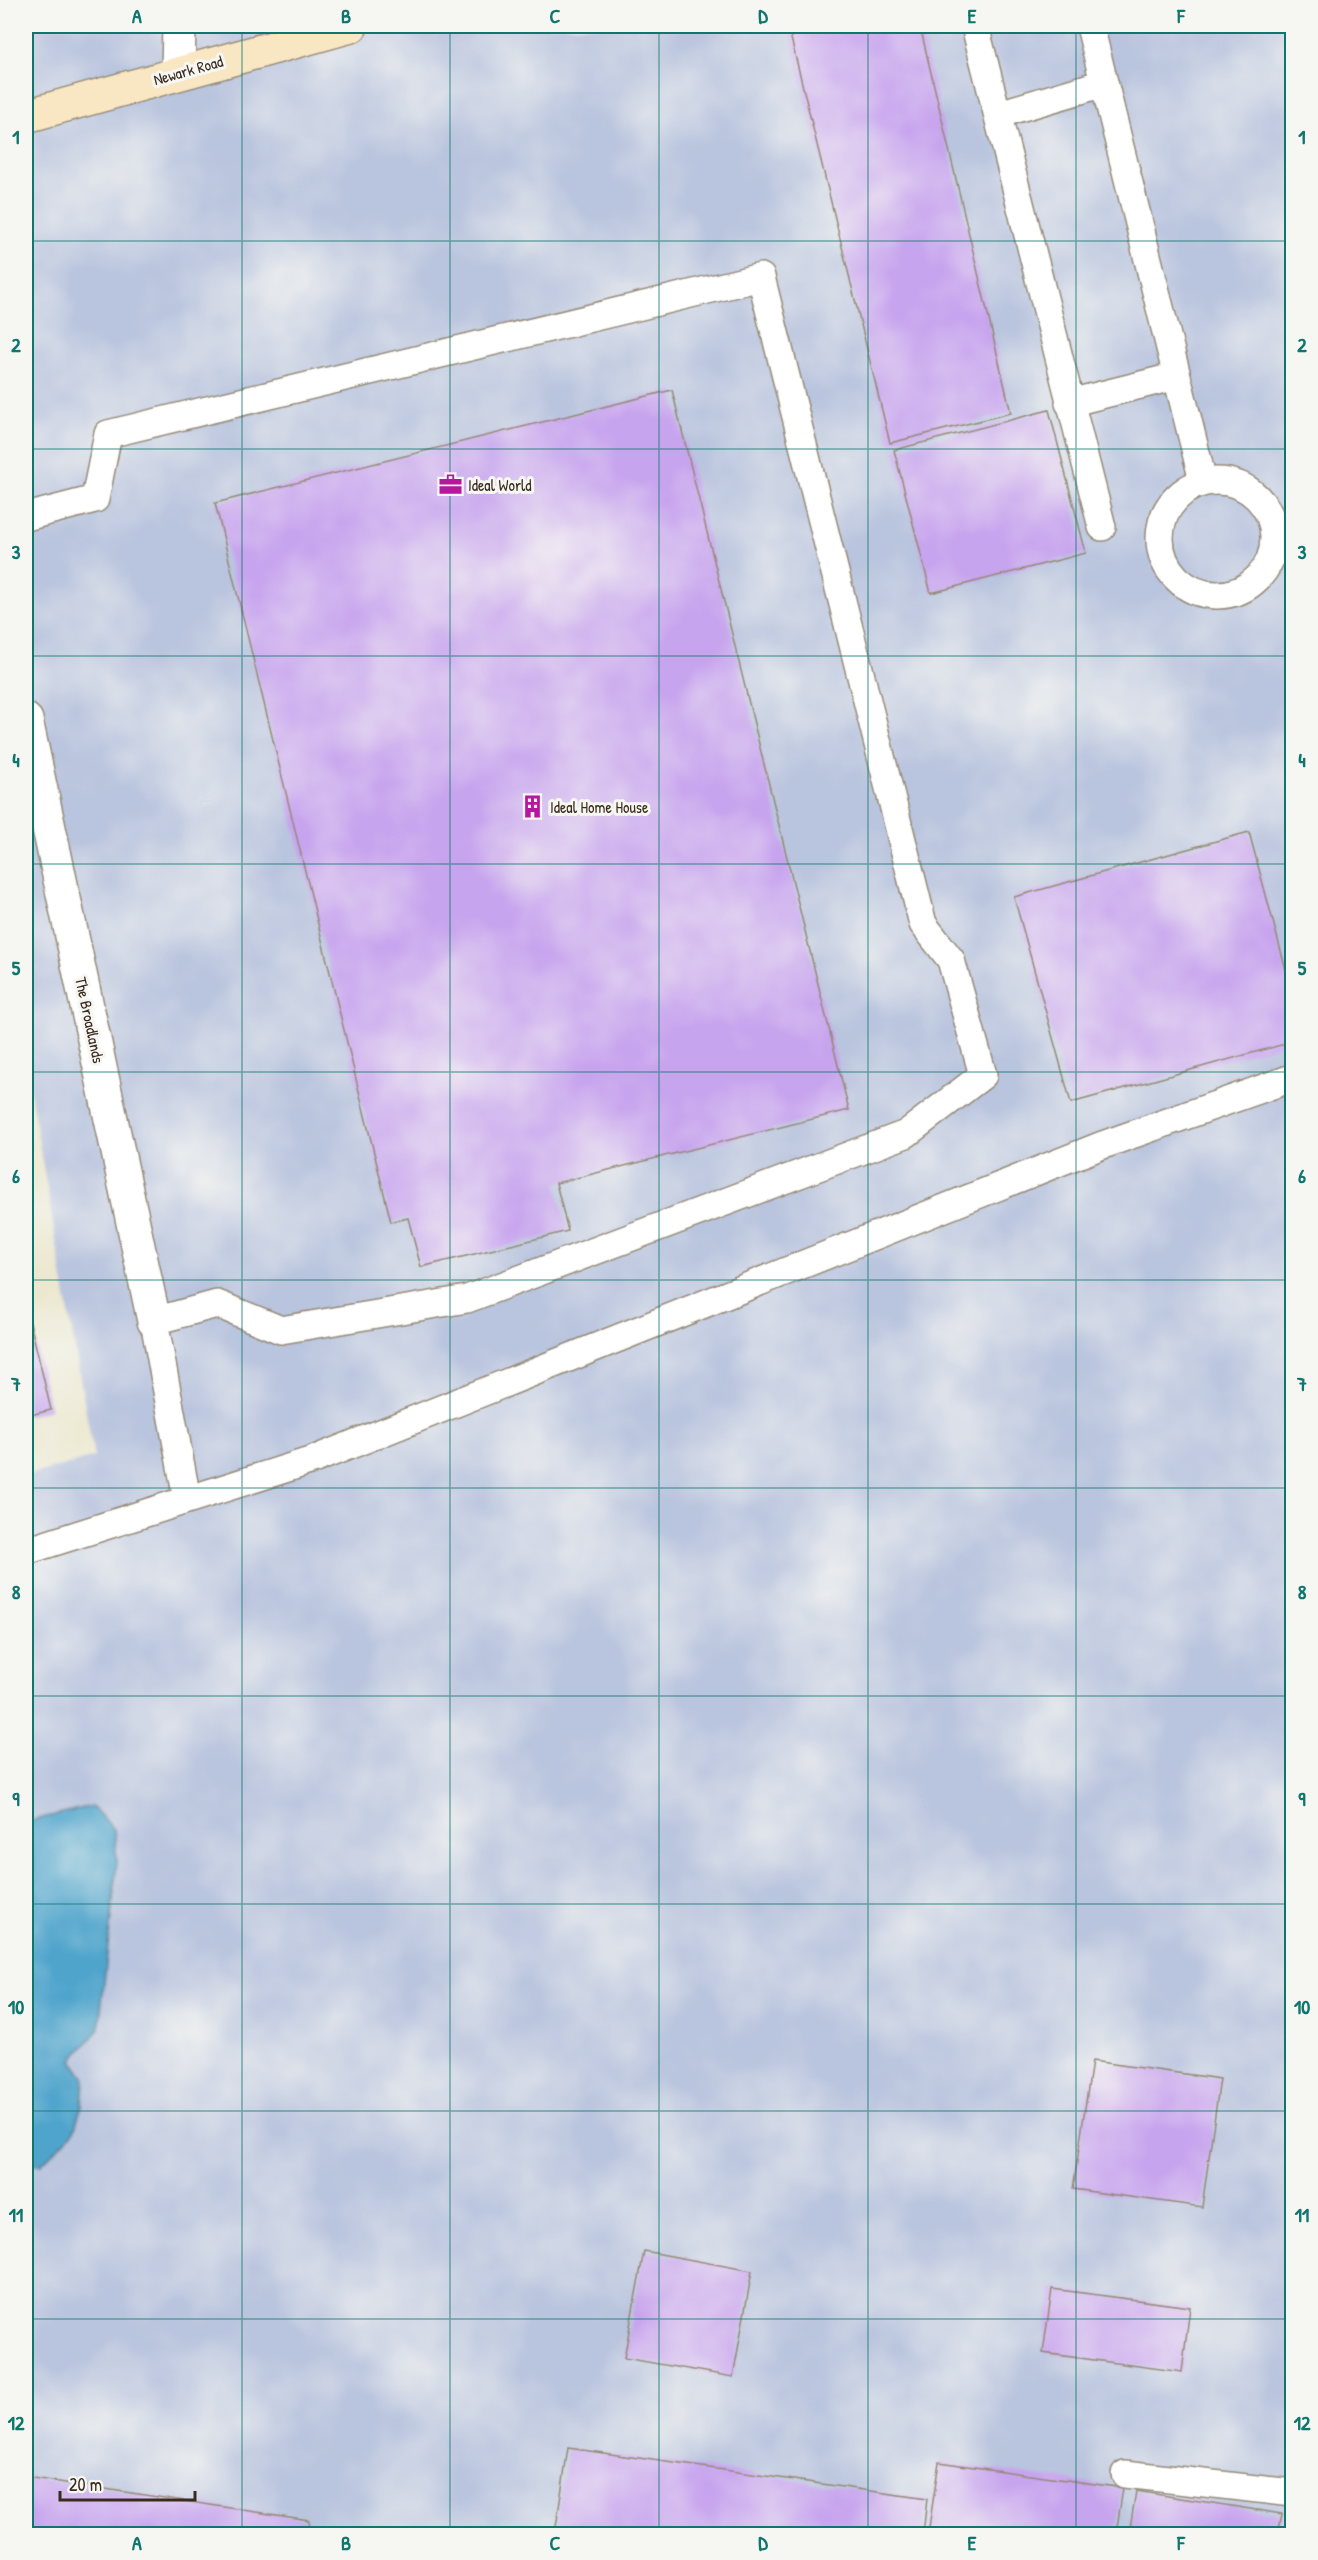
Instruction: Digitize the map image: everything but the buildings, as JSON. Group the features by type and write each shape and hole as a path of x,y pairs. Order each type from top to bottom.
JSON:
{"street":[{"path":"178,72 179,26"},
{"name":"Newark Road","path":"26,116 178,72 351,26"},
{"name":"The Broadlands","path":"26,720 154,1321"}],"lane":[{"path":"975,26 1102,527"},
{"path":"1090,26 1203,481"},
{"path":"999,114 1104,83"},
{"path":"26,517 95,499 108,434 761,277 923,924 951,960 983,1076 906,1134 467,1299 281,1330 217,1304 154,1321 187,1499"},
{"path":"1069,403 1178,376"},
{"path":"1203,481 1234,482 1260,498 1274,524 1274,554 1257,580 1232,595 1202,594 1175,579 1161,552 1161,522 1177,496 1203,481"},
{"path":"26,1551 313,1460 1100,1146 1293,1078"},
{"path":"1125,2474 1293,2493"}],"shaded area":[{"path":"26,26 1292,26 1292,2534 26,2534 26,1476 94,1457 26,1069"}],"water":[{"path":"91,1806 114,1829 117,1862 99,2029 72,2060 84,2077 82,2106 73,2133 41,2165 26,2164 26,1822"}],"place":[{"name":"Ideal World","path":"450,485"},
{"name":"Ideal Home House","path":"532,807"}]}
